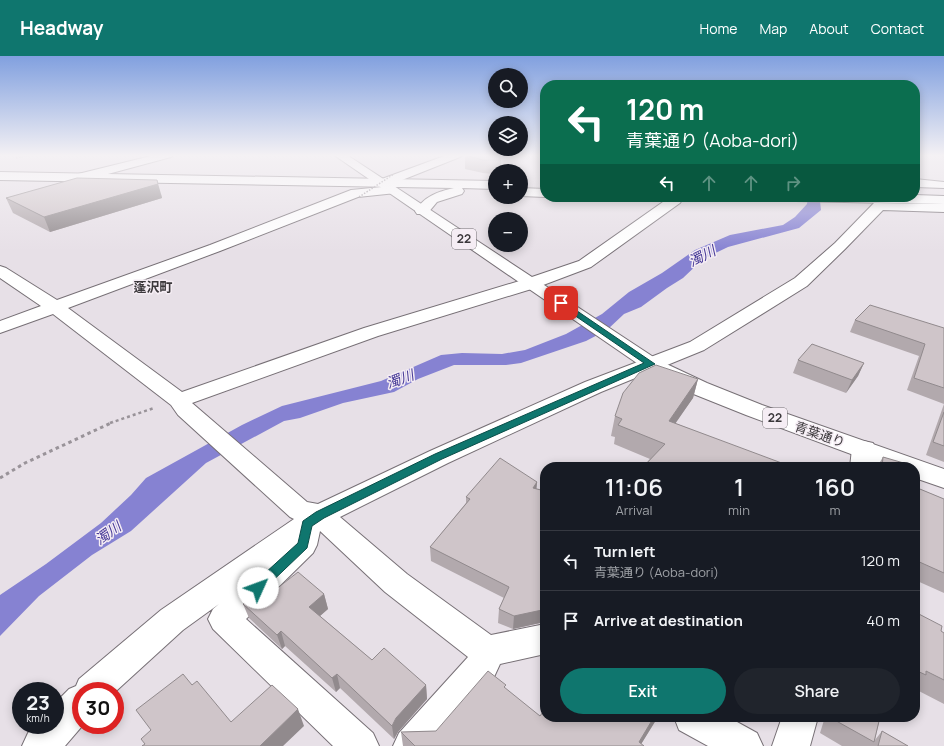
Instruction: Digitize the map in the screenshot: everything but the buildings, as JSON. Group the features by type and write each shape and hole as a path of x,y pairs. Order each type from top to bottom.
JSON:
{"main road":[{"path":"0,328 356,193 387,187"},
{"name":"22","path":"388,187 647,361"},
{"path":"391,187 488,192"},
{"path":"920,191 942,189"},
{"path":"422,211 425,204 433,199 458,191"},
{"path":"528,192 540,192"},
{"path":"920,200 944,200"},
{"path":"183,405 371,332 535,285 585,264 672,202"},
{"path":"101,682 172,620 309,516 647,361 697,346 801,282 840,246 879,206 944,208"},
{"path":"0,271 55,307 183,405 309,516 487,651 540,640"},
{"name":"青葉通り","path":"647,361 699,388 754,410 863,458 884,462"},
{"path":"920,470 944,479"},
{"path":"309,516 303,545 224,620 360,746"},
{"path":"412,746 482,666 487,651"},
{"path":"41,746 72,711"},
{"path":"701,722 744,746"},
{"path":"791,746 798,722"}],"path":[{"path":"358,197 373,187"},
{"path":"0,478 25,463 110,422 183,405"}],"water":[{"name":"濁川","path":"807,202 820,202 821,210 799,228 728,247 703,259 683,278 641,307 624,314 607,330 586,341 521,363 506,365 454,365 418,379 394,392 343,403 300,418 284,421 206,463 131,531 92,555 39,596 0,636 0,595 46,564 101,523 131,495 146,478 242,425 282,406 381,381 441,355 462,353 502,354 525,350 566,334 602,314 629,292 662,273 695,250 730,235 783,225 795,217"}],"district":[{"name":"蓬沢町","path":"153,287"}],"route":[{"path":"258,588 303,545 307,524 320,515 439,457 593,387 650,364 561,303"}]}
